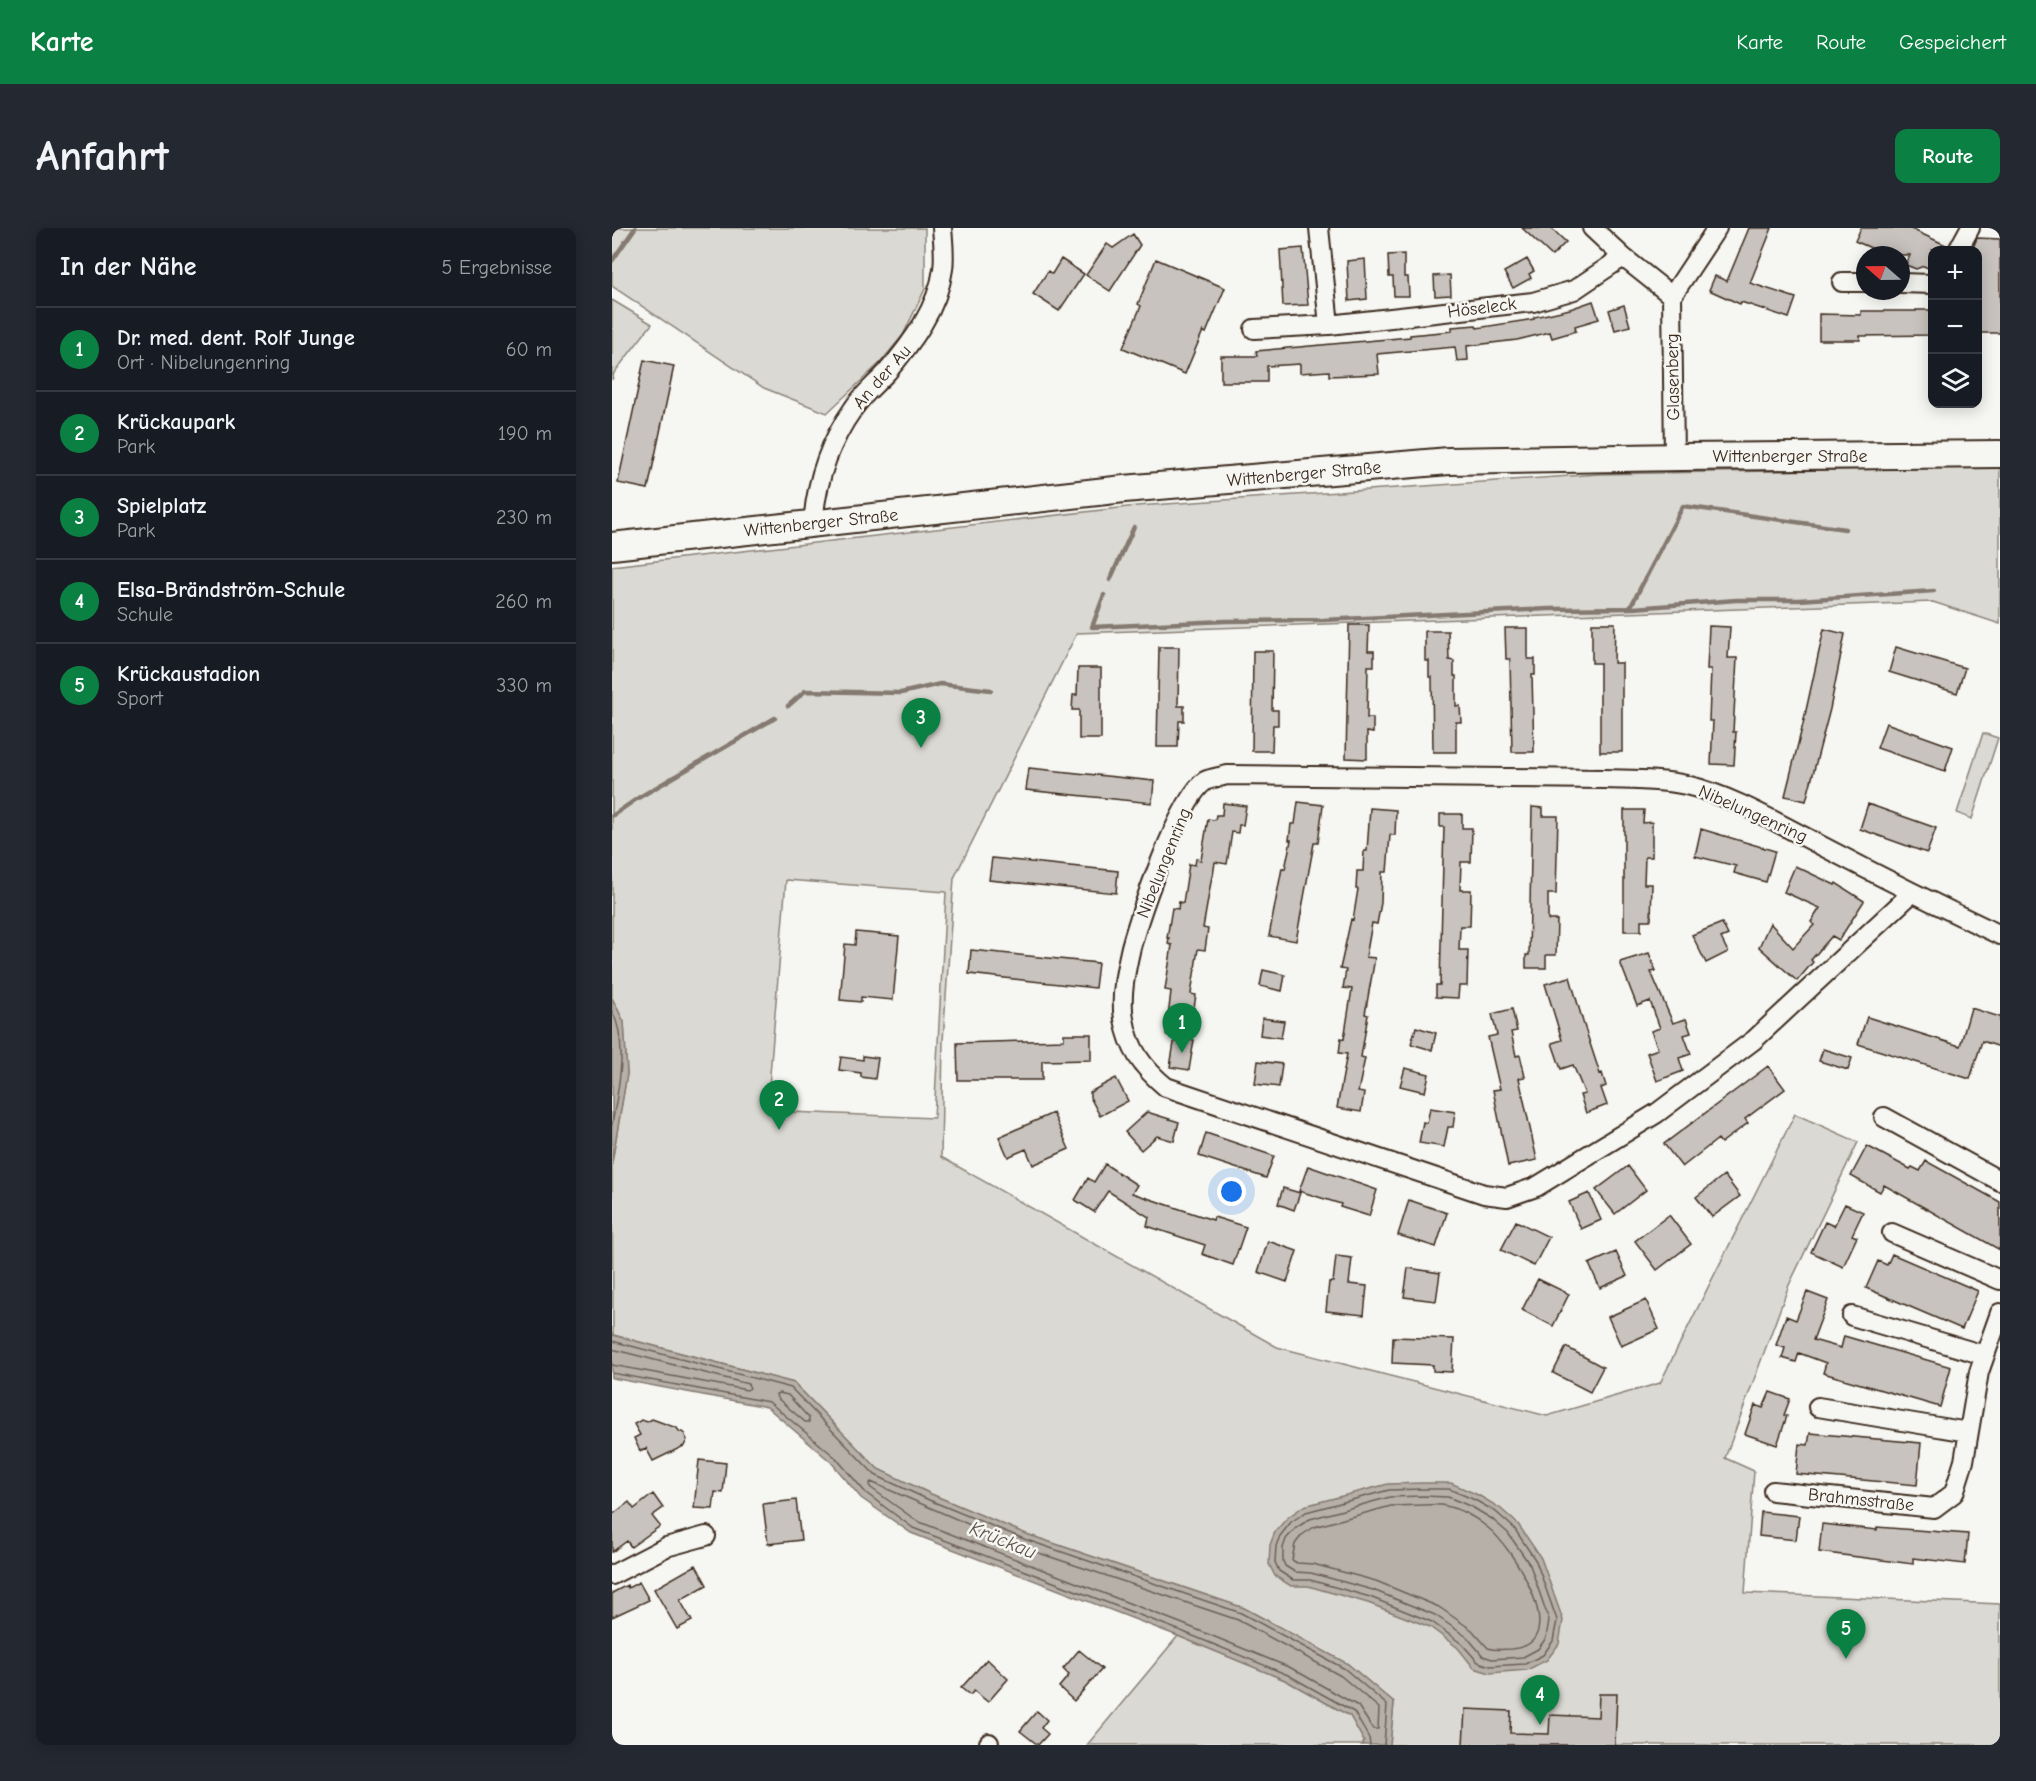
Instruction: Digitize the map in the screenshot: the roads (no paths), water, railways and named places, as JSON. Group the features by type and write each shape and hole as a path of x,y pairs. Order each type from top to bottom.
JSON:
{"main road":[{"name":"Wittenberger Straße","path":"612,546 1124,489 1449,461 2000,454"}],"street":[{"name":"An der Au","path":"813,525 814,505 836,435 854,407 914,340 938,292 944,267 942,228"},
{"path":"1319,228 1329,325"},
{"path":"1592,228 1623,257 1672,296 1717,228"},
{"path":"1960,246 1970,228"},
{"name":"Höseleck","path":"1254,329 1329,325 1533,302 1574,290 1623,257"},
{"path":"1842,282 1856,282"},
{"path":"1910,283 1928,284"},
{"name":"Glasenberg","path":"1672,296 1674,458"},
{"name":"Nibelungenring","path":"1912,893 1754,1040 1657,1113 1536,1187 1507,1197 1484,1194 1166,1087 1148,1072 1136,1054 1128,1037 1124,1017 1124,980 1131,946 1175,826 1187,803 1205,781 1227,775 1604,779 1662,781 1687,785 1717,795 1762,815 1912,893 2000,934"},
{"path":"1884,1117 2000,1181"},
{"path":"1892,1233 2000,1280"},
{"name":"Brahmsstraße","path":"1773,1491 1934,1508 1954,1493 1964,1461 1979,1372 2000,1313"},
{"path":"1852,1316 1984,1355"},
{"path":"1818,1407 1968,1432"},
{"path":"612,1575 666,1546 706,1536"}],"water":[{"path":"612,998 624,1022 627,1074 612,1162"},
{"path":"612,1333 794,1383 878,1469 1026,1534 1244,1608 1348,1664 1394,1703 1390,1745 1363,1745 1364,1741 1350,1716 1285,1680 1178,1636 911,1533 861,1498 831,1462 767,1407 612,1378"},
{"path":"1451,1483 1500,1508 1518,1524 1541,1558 1563,1620 1559,1644 1547,1660 1527,1670 1490,1673 1474,1668 1458,1648 1430,1627 1368,1603 1308,1586 1291,1586 1275,1576 1269,1564 1270,1545 1275,1532 1287,1518 1304,1506 1388,1484"}],"waterway":[{"name":"Krückau","path":"612,261 635,228"},
{"path":"1630,608 1683,506 1845,529"},
{"path":"1110,580 1134,527"},
{"path":"1104,595 1092,627 1226,621 1323,620 1549,609 1634,608 1736,600 1799,600 1934,591"},
{"path":"788,706 805,691 901,693 940,684 991,690"},
{"path":"612,816 638,798 775,718"}],"place":[{"name":"Spielplatz","path":"921,748"},
{"name":"Dr. med. dent. Rolf Junge","path":"1182,1053"},
{"name":"Krückaupark","path":"779,1130"},
{"name":"Krückaustadion","path":"1846,1659"},
{"name":"Elsa-Brändström-Schule","path":"1540,1725"}]}
